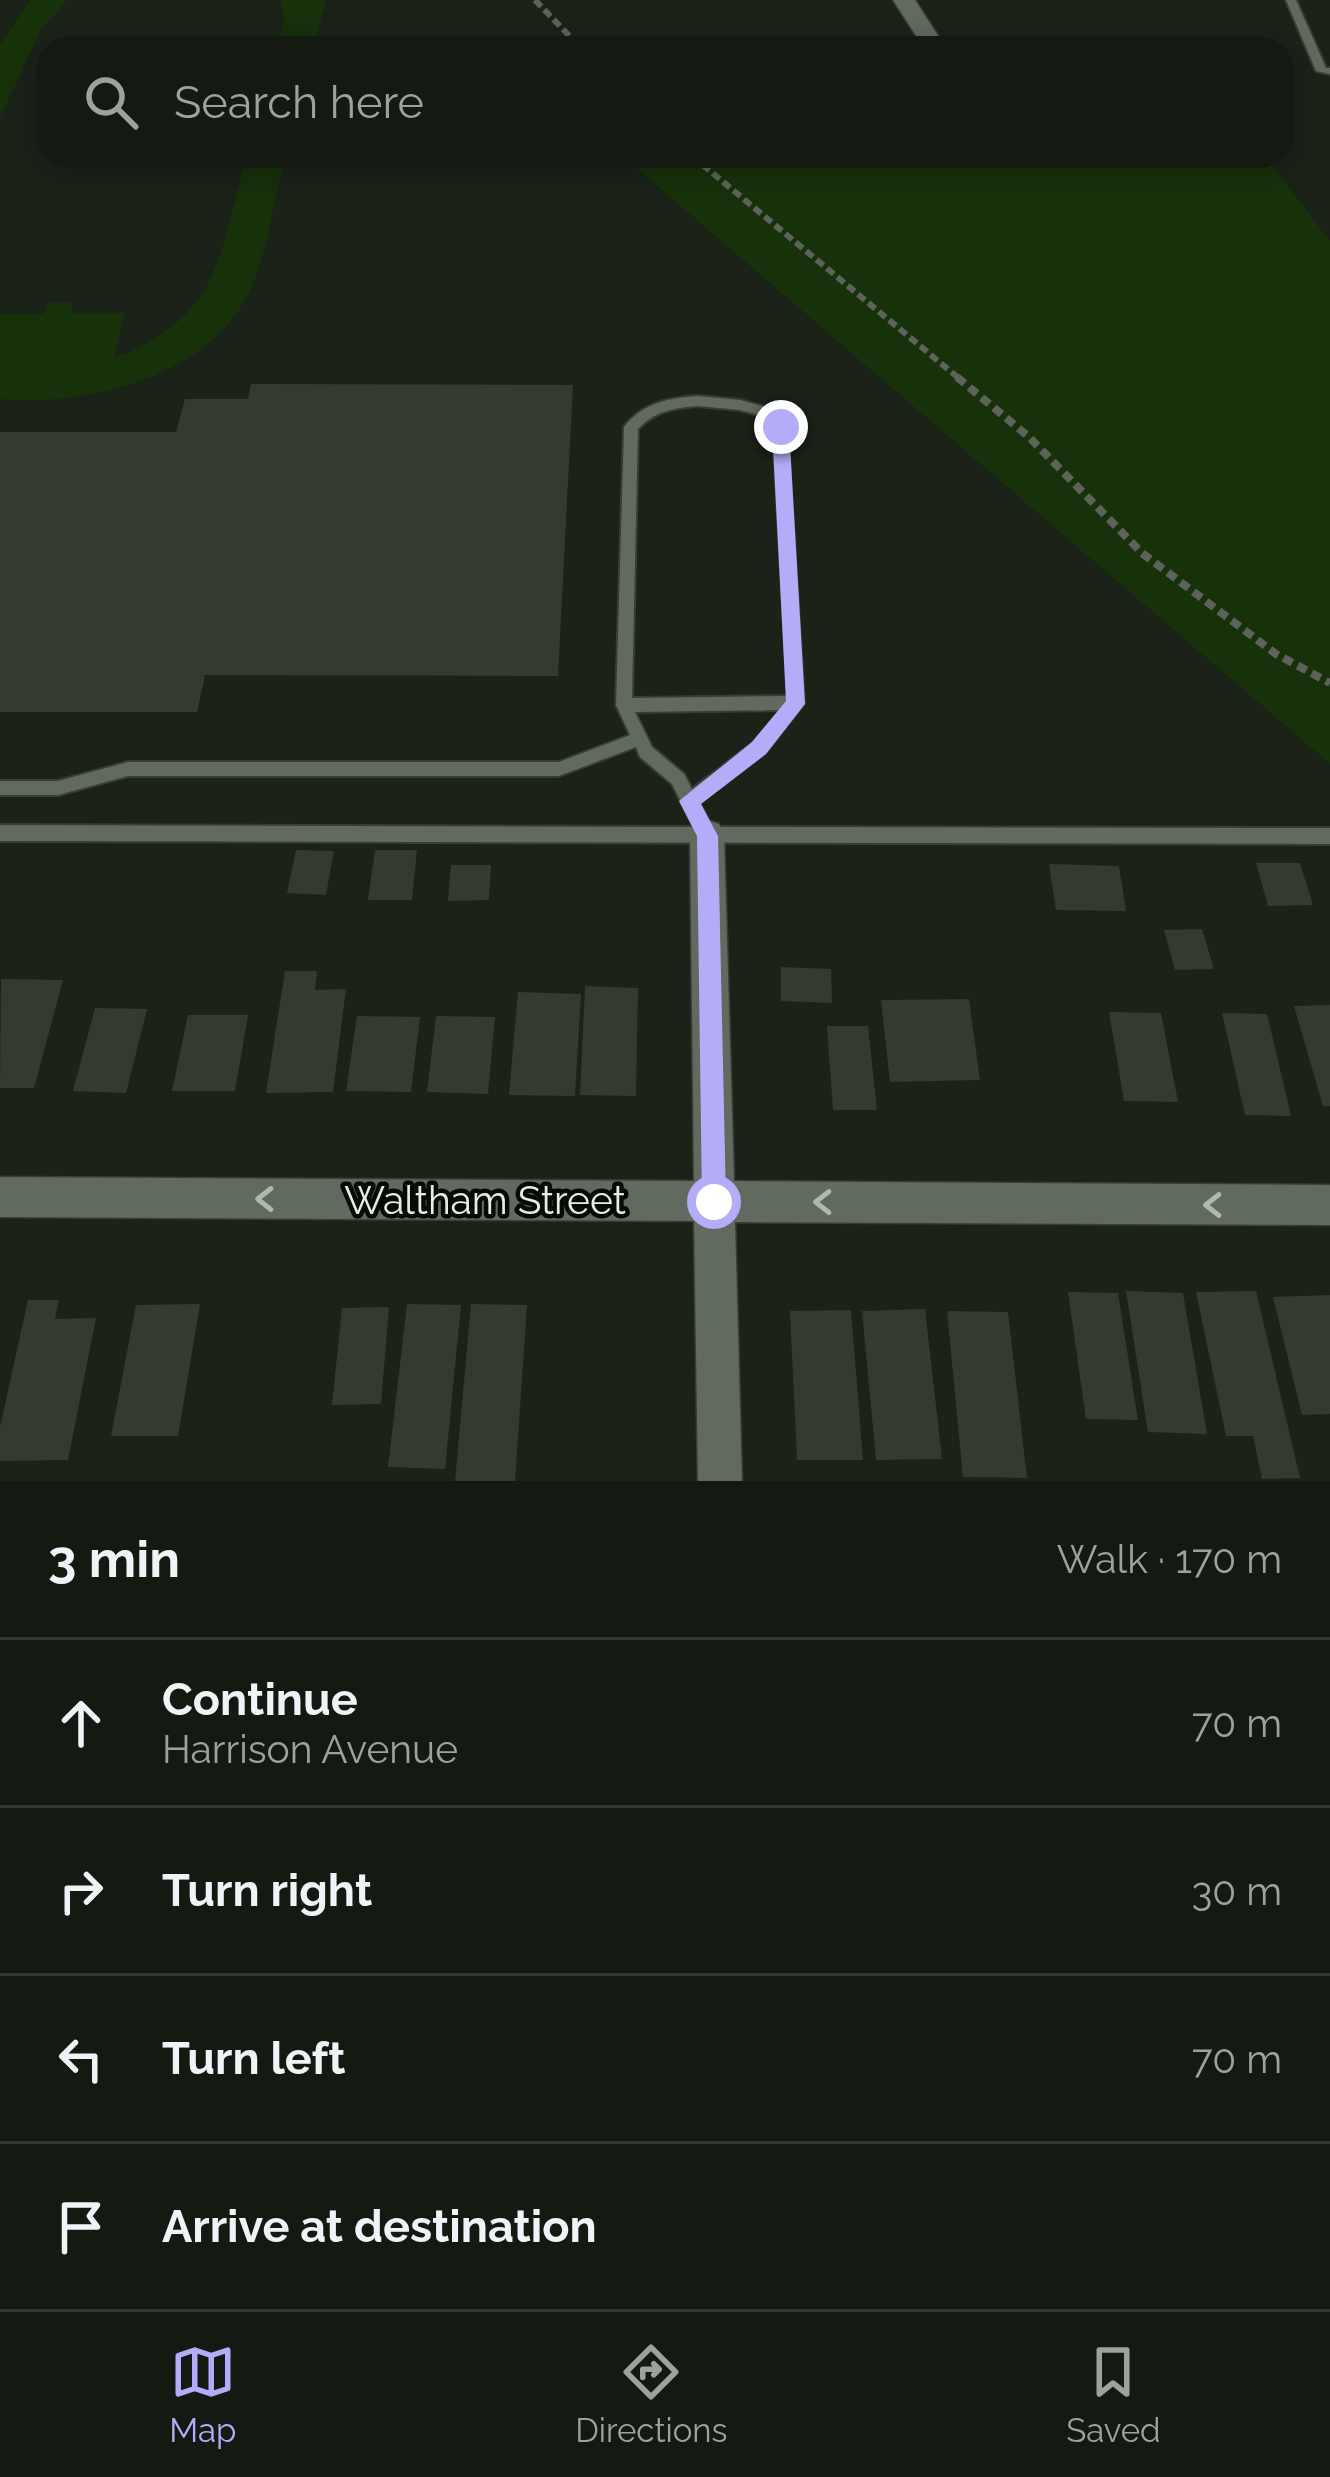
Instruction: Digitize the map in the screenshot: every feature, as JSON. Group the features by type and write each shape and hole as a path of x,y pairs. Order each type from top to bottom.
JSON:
{"street":[{"path":"904,0 926,36"},
{"path":"698,818 720,1481"},
{"name":"Waltham Street","path":"0,1197 1330,1205"}],"lane":[{"path":"1291,0 1322,71 1330,71"},
{"path":"659,404 750,405 775,415 781,427 796,704 698,818 678,779 646,752 624,705 631,427 641,412 659,404"},
{"path":"624,705 796,704"},
{"path":"0,788 58,788 128,769 560,769 639,739"},
{"path":"0,833 698,818 1330,836"}],"path":[{"path":"535,0 570,36"},
{"path":"706,168 1029,437 1142,553 1276,654 1330,683"}],"green space":[{"path":"30,0 67,0 36,36 0,118 0,45"},
{"path":"281,0 326,0 317,36 281,36"},
{"path":"244,168 282,168 250,290 220,332 195,354 133,383 99,392 0,399 0,314 44,314 48,303 73,303 71,313 125,313 114,358 176,323 196,302 221,252"},
{"path":"636,168 1274,168 1330,241 1330,764"}],"building":[{"path":"251,384 573,385 558,676 205,675 197,712 0,712 0,432 176,432 185,399 248,399"},
{"path":"296,850 334,851 326,895 287,893"},
{"path":"375,850 417,850 412,900 368,900"},
{"path":"1256,863 1300,863 1313,905 1268,906"},
{"path":"1049,864 1119,866 1126,911 1056,910"},
{"path":"451,865 491,865 489,900 448,901"},
{"path":"1202,929 1214,969 1175,970 1164,930"},
{"path":"781,967 831,969 832,1003 781,1001"},
{"path":"285,971 317,971 315,990 346,989 333,1092 266,1093"},
{"path":"1,979 63,980 34,1088 0,1088"},
{"path":"585,986 638,988 636,1096 580,1095"},
{"path":"518,992 581,994 575,1096 509,1095"},
{"path":"969,999 980,1080 890,1082 881,1000"},
{"path":"1330,1005 1330,1106 1323,1106 1294,1006"},
{"path":"95,1008 147,1009 126,1093 73,1091"},
{"path":"1109,1012 1161,1013 1178,1102 1124,1101"},
{"path":"1222,1013 1267,1014 1291,1116 1245,1115"},
{"path":"188,1015 248,1015 235,1091 172,1091"},
{"path":"357,1016 420,1017 411,1092 346,1091"},
{"path":"436,1016 495,1017 488,1094 427,1092"},
{"path":"827,1026 868,1026 877,1110 833,1110"},
{"path":"1126,1291 1183,1293 1207,1434 1148,1432"},
{"path":"1256,1291 1300,1478 1262,1479 1253,1436 1226,1436 1196,1292"},
{"path":"1068,1292 1118,1293 1138,1420 1086,1419"},
{"path":"1330,1295 1330,1414 1302,1415 1273,1297"},
{"path":"28,1300 59,1300 55,1319 96,1318 68,1460 0,1461 0,1427"},
{"path":"200,1304 178,1436 111,1436 136,1305"},
{"path":"407,1304 461,1305 445,1469 388,1467"},
{"path":"471,1304 527,1305 515,1481 455,1481"},
{"path":"389,1307 381,1404 332,1405 342,1308"},
{"path":"925,1309 942,1459 876,1460 862,1311"},
{"path":"851,1310 863,1460 797,1460 790,1311"},
{"path":"947,1311 1008,1312 1027,1478 963,1477"}],"route":[{"path":"714,1202 707,836 689,801 759,748 796,704 781,427"}]}
